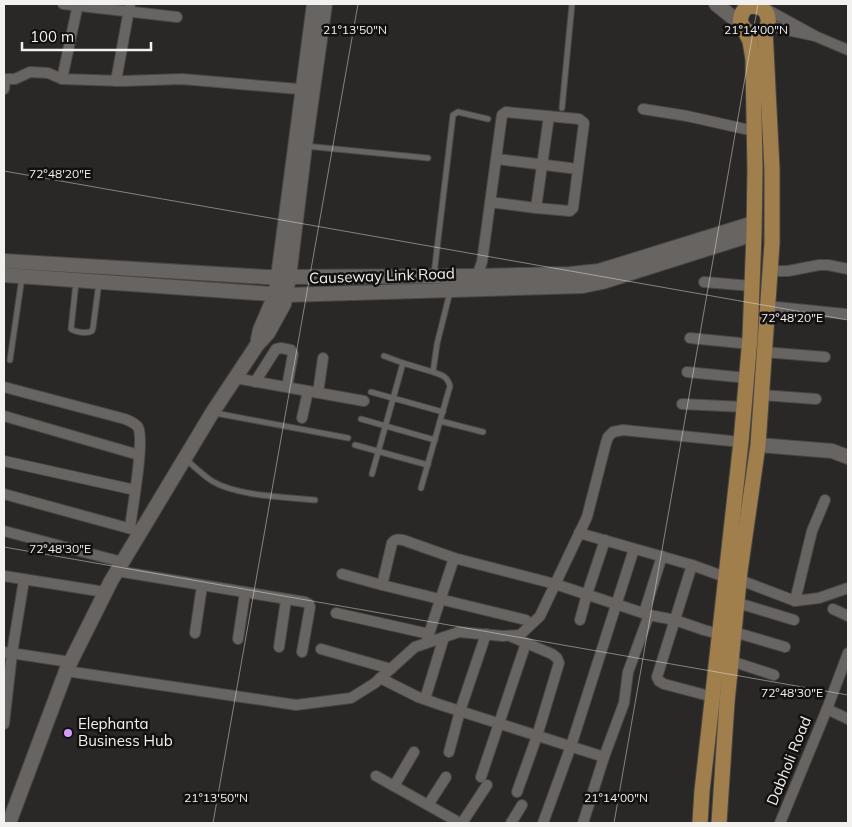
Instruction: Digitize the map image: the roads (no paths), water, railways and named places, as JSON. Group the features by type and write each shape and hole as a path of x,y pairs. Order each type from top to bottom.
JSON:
{"main road":[{"path":"308,90 314,4"},
{"path":"8,823 68,667 105,592 120,567 136,530 257,345 260,330 280,295 284,277 308,90 325,4"},
{"path":"716,4 742,25 746,31 754,34 766,27"},
{"path":"700,823 713,697 727,633 750,344 754,228 753,60 750,41 740,17 746,5 756,4 764,6 769,15 766,27 772,169 772,243 758,445 732,578 738,602 727,633 731,661 719,823"},
{"name":"Causeway Link Road","path":"4,261 266,277 570,274 599,271 754,228"},
{"name":"Causeway Link Road","path":"4,275 280,295 583,286 602,282 754,228"},
{"path":"758,445 848,454"}],"street":[{"path":"63,4 130,8 178,17"},
{"path":"62,79 77,5"},
{"path":"764,6 815,36 848,50"},
{"path":"116,81 130,8"},
{"path":"766,27 815,36"},
{"path":"4,83 30,72 48,73 62,79 116,81 182,79 308,90"},
{"path":"643,110 687,116 754,131"},
{"path":"478,276 482,262 490,202 497,159 502,115 506,112 549,116 579,119 584,123 573,208 570,211 490,202"},
{"path":"536,208 549,116"},
{"path":"497,159 578,169"},
{"path":"770,271 788,271 819,265 848,269"},
{"path":"704,282 752,286"},
{"path":"768,306 845,314"},
{"path":"690,338 750,344"},
{"path":"255,382 276,349 281,348 290,350 293,354 287,387"},
{"path":"764,352 825,357"},
{"path":"302,418 313,392 323,358"},
{"path":"688,372 747,378"},
{"path":"235,378 364,401"},
{"path":"4,387 116,416 133,422 137,426 140,434 135,490 136,530 4,494"},
{"path":"761,395 816,399"},
{"path":"682,404 744,407"},
{"path":"4,416 139,455"},
{"path":"336,613 427,639 444,637 459,632 520,635 540,616 587,516 606,443 608,437 613,432 623,430 741,442"},
{"path":"4,460 135,490"},
{"path":"795,601 812,531 825,500"},
{"path":"4,531 120,567 202,586 305,602 310,607 302,652"},
{"path":"579,533 692,565 795,601 819,598 848,588"},
{"path":"382,585 392,543 394,540 399,539 454,558 555,584 646,614 675,620 704,630 727,633 785,647"},
{"path":"580,620 604,540"},
{"path":"543,823 634,549"},
{"path":"583,823 624,703 628,672 662,556"},
{"path":"8,653 68,667 296,705 351,698 380,678 415,647 427,639 454,558"},
{"path":"692,565 657,677 664,684 713,697"},
{"path":"342,574 526,620"},
{"path":"4,576 105,592"},
{"path":"4,724 8,653 24,580"},
{"path":"195,633 202,586"},
{"path":"238,639 245,593"},
{"path":"279,647 286,600"},
{"path":"738,602 794,620"},
{"path":"833,609 848,616"},
{"path":"449,752 460,711 486,634"},
{"path":"509,635 552,654 559,663 537,736 517,792"},
{"path":"425,699 444,637"},
{"path":"376,776 461,823 484,781 499,723 526,643"},
{"path":"321,648 391,669"},
{"name":"Dabholi Road","path":"780,823 848,653"},
{"path":"731,661 774,675"},
{"path":"380,678 425,699 604,757"},
{"path":"827,709 848,719"},
{"path":"394,786 414,752"},
{"path":"428,805 446,778"},
{"path":"511,823 522,805"}],"lane":[{"path":"562,108 572,4"},
{"path":"434,276 453,115 458,112 488,119"},
{"path":"300,146 428,158"},
{"path":"10,360 22,276"},
{"path":"76,280 71,329 73,331 89,333 93,328 99,282"},
{"path":"433,372 437,344 451,289"},
{"path":"384,356 442,375 448,380 450,386 421,488"},
{"path":"372,474 403,363"},
{"path":"371,392 443,412"},
{"path":"212,413 348,438"},
{"path":"362,419 435,440"},
{"path":"440,421 483,432"},
{"path":"355,445 428,465"},
{"path":"184,459 212,481 226,488 315,500"}],"place":[{"name":"Elephanta Business Hub","path":"68,733"}]}
